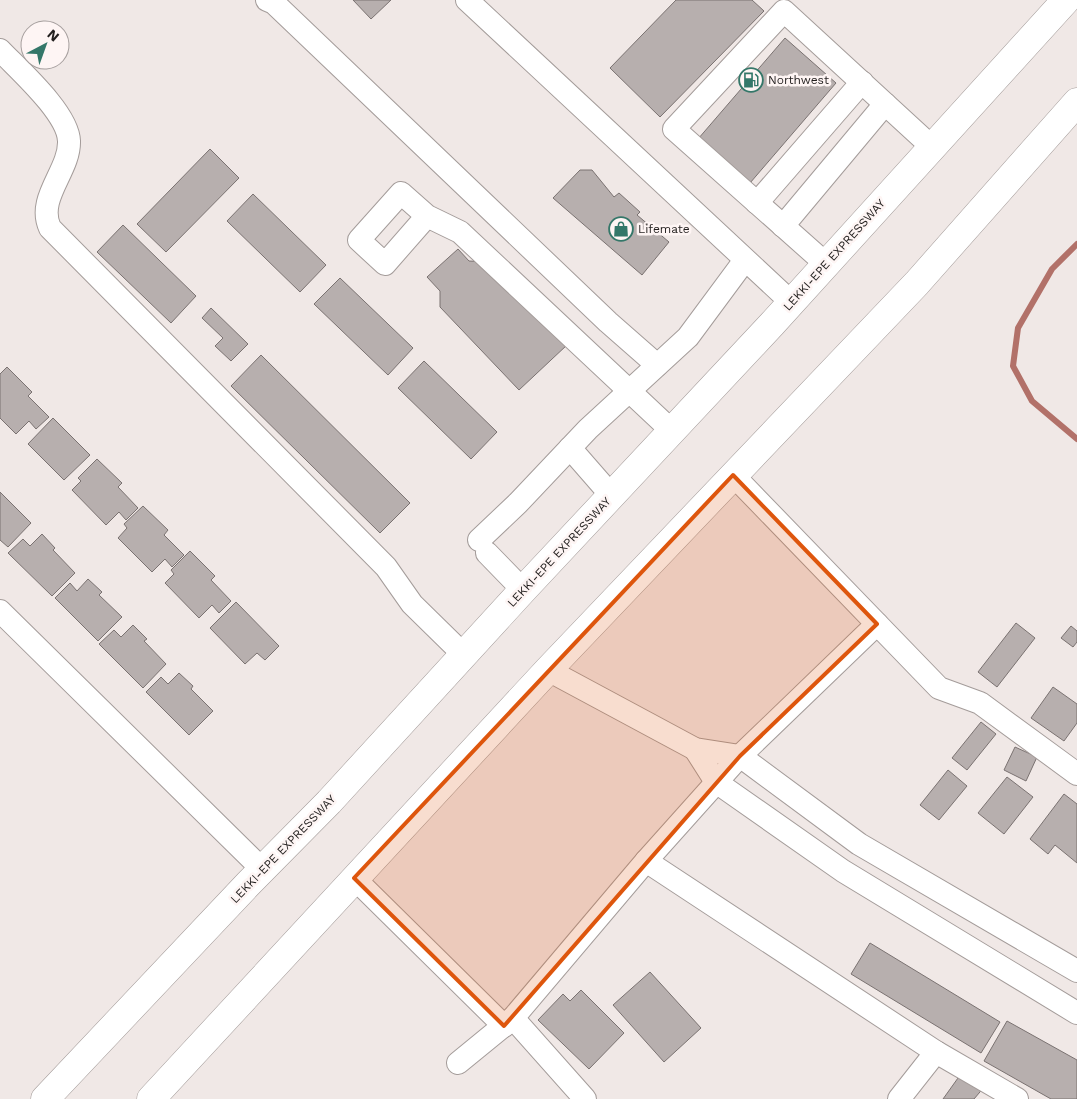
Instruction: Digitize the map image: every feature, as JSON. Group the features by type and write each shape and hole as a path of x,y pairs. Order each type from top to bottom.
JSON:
{"highway":[{"name":"LEKKI-EPE EXPRESSWAY","path":"45,1099 329,802 826,264 1066,0"},
{"path":"151,1099 548,670 917,283 1077,102"}],"street":[{"path":"267,0 274,3 608,322 657,365"},
{"path":"467,0 791,302"},
{"path":"826,264 674,129 778,5 932,147"},
{"path":"0,50 59,113 69,140 64,163 52,190 46,218 50,228 386,567 412,604 464,655"},
{"path":"757,203 862,82"},
{"path":"783,226 885,104"},
{"path":"427,216 460,232 672,431"},
{"path":"523,590 483,546 518,503 570,448 688,337 745,260"},
{"path":"570,448 611,495"},
{"path":"732,475 939,688 980,703 1077,774"},
{"path":"0,611 263,870"},
{"path":"458,1063 509,1022 646,861 740,756 877,624"},
{"path":"548,670 695,748 740,756 859,844 1077,971"},
{"path":"695,748 716,782 843,871 1077,1013"},
{"path":"646,861 936,1052 1017,1099"},
{"path":"354,878 509,1022 585,1099"},
{"path":"899,1099 936,1052"}],"highlighted area":[{"path":"733,475 877,624 740,756 504,1026 354,878"}],"building":[{"path":"353,0 391,0 371,19"},
{"path":"676,0 752,0 764,11 660,117 610,68"},
{"path":"785,38 836,83 750,183 698,139"},
{"path":"210,149 239,178 166,252 137,224"},
{"name":"Lifemate","path":"580,170 592,170 614,197 619,193 640,212 637,215 669,242 642,275 553,198"},
{"path":"253,194 326,265 300,292 227,221"},
{"path":"123,225 196,296 171,323 97,252"},
{"path":"458,249 469,261 488,262 567,345 519,390 440,307 440,291 427,277"},
{"path":"340,278 413,348 388,375 314,304"},
{"path":"211,308 248,344 231,361 215,346 223,338 202,318"},
{"path":"261,355 410,503 380,533 231,386"},
{"path":"424,361 497,432 471,459 398,388"},
{"path":"7,367 32,392 28,396 49,417 36,429 29,421 16,434 0,418 0,374"},
{"path":"53,418 90,455 64,480 28,444"},
{"path":"97,459 122,483 118,487 138,508 126,520 119,512 106,525 72,490 81,481 78,478"},
{"path":"0,492 31,523 8,547 0,540"},
{"path":"143,506 168,530 164,535 184,555 172,567 165,559 152,572 118,538 127,528 124,524"},
{"path":"42,534 55,548 53,550 75,573 52,596 8,553 23,539 30,546"},
{"path":"190,551 215,576 211,580 231,601 219,613 212,605 199,618 165,583 174,574 171,570"},
{"path":"88,579 102,592 99,595 122,617 98,641 55,598 70,583 77,591"},
{"path":"236,602 279,646 265,660 257,653 245,664 210,628"},
{"path":"1016,623 1035,638 997,687 978,672"},
{"path":"133,625 147,639 144,641 166,664 143,688 99,644 114,630 121,637"},
{"path":"1071,626 1077,631 1077,642 1073,647 1061,638"},
{"path":"179,673 193,686 191,689 213,711 189,735 146,692 161,677 168,684"},
{"path":"1053,687 1077,704 1077,723 1064,741 1031,718"},
{"path":"981,722 996,734 967,770 952,758"},
{"path":"1015,747 1037,757 1026,781 1004,770"},
{"path":"948,770 967,786 939,820 920,805"},
{"path":"1007,777 1033,797 1004,834 978,813"},
{"path":"1064,794 1077,804 1077,863 1055,845 1048,854 1030,839"},
{"path":"870,943 1000,1022 981,1053 851,974"},
{"path":"650,972 701,1028 664,1062 613,1005"},
{"path":"581,990 624,1033 589,1069 538,1020 563,994 570,1001"},
{"path":"1007,1021 1077,1060 1077,1099 1051,1099 984,1061"},
{"path":"963,1071 985,1086 974,1099 943,1099"}],"waterway":[{"path":"1077,244 1052,269 1018,328 1013,366 1032,401 1077,439"}],"place":[{"name":"Northwest","path":"751,80"},
{"name":"Lifemate","path":"621,229"}]}
